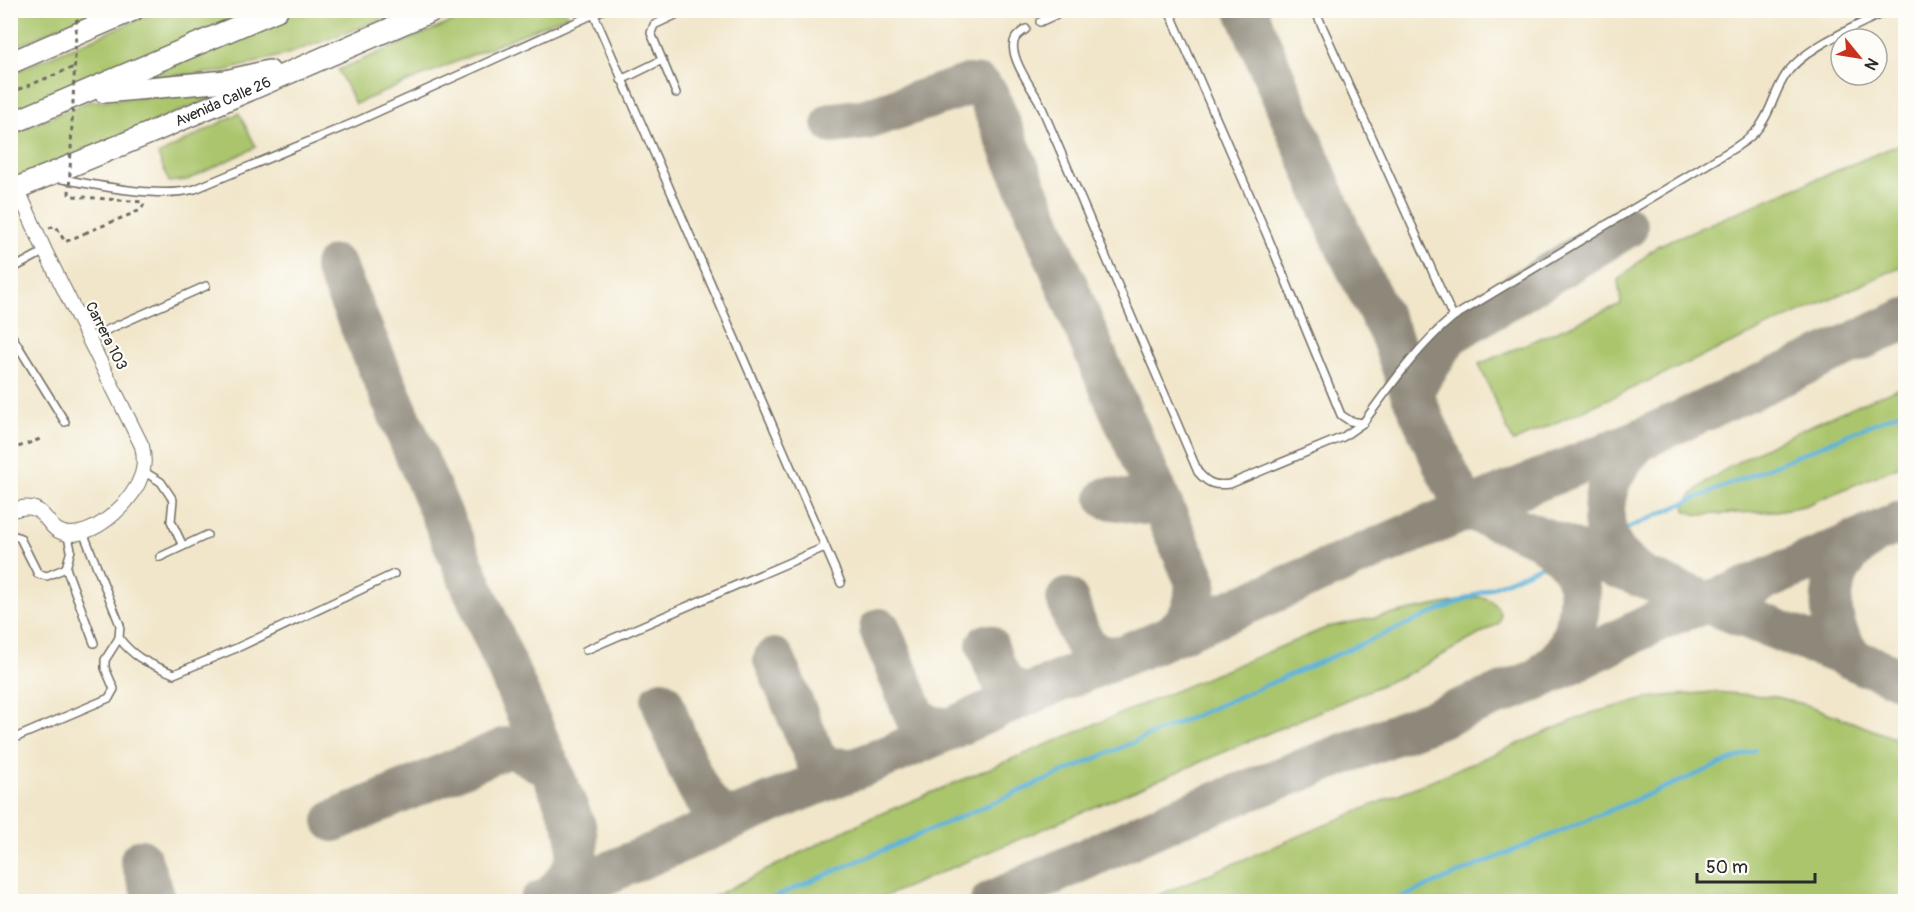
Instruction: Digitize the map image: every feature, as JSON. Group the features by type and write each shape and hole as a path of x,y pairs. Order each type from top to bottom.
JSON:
{"main road":[{"path":"10,63 133,10"},
{"path":"10,124 277,10"},
{"name":"Avenida Calle 26","path":"14,190 434,10"},
{"path":"70,99 119,90 248,77 349,46"}],"street":[{"name":"Carrera 103","path":"14,190 142,446 143,471"},
{"path":"10,511 25,507 36,509 56,529 67,533 83,532 98,525 121,507 129,498 143,471"}],"lane":[{"path":"46,177 100,186 170,192 195,189 353,123 603,10"},
{"path":"676,93 651,33 654,25 686,10"},
{"path":"1040,22 1066,10"},
{"path":"1169,10 1267,235 1341,416 1350,421 1363,423"},
{"path":"1316,10 1453,317"},
{"path":"1026,29 1015,39 1013,49 1017,62 1039,101 1198,472 1207,482 1218,486 1230,484 1343,437 1363,423 1414,355 1437,330 1453,317 1736,147 1760,126 1784,79 1798,61 1810,51 1889,10"},
{"path":"593,13 841,583"},
{"path":"621,80 662,60"},
{"path":"10,270 45,251"},
{"path":"89,338 206,286"},
{"path":"10,333 65,422"},
{"path":"143,471 161,482 173,500 171,521 183,546"},
{"path":"10,740 112,696 114,689 105,668 105,660 119,638 120,625 83,532"},
{"path":"67,533 71,550 66,568 94,643"},
{"path":"10,534 20,538 38,574 47,576 66,568"},
{"path":"160,557 207,535"},
{"path":"586,650 825,547"},
{"path":"119,638 137,658 174,674 239,647 394,574"}],"path":[{"path":"65,242 141,210 144,204 70,195 77,10"},
{"path":"10,93 74,67"},
{"path":"10,450 43,438"}],"green space":[{"path":"11,10 96,10 96,11 11,49"},
{"path":"480,10 566,11 568,15 355,104 338,70"},
{"path":"158,11 251,11 11,114 10,74"},
{"path":"301,11 406,11 287,54 221,72 142,78"},
{"path":"233,90 11,179 11,134 87,102"},
{"path":"239,113 256,147 187,180 169,182 158,155"},
{"path":"1905,142 1905,265 1513,442 1479,364 1621,304 1618,280 1657,246"},
{"path":"1905,385 1905,464 1804,506 1776,511 1698,515 1686,511 1691,496 1712,478 1743,459 1820,421"},
{"path":"1478,597 1488,599 1499,610 1498,624 1412,672 874,901 705,901 866,820 1328,627"},
{"path":"1714,692 1777,697 1807,705 1905,742 1905,901 1145,901 1591,713 1654,697"}],"waterway":[{"path":"763,902 1694,499 1906,410"},
{"path":"1390,902 1755,750"}],"taxiway":[{"path":"1246,10 1347,249 1391,336 1411,392 1463,502 1483,515 1906,680"},
{"path":"833,123 866,119 968,85 979,86 988,95 1100,365 1196,582 1191,612 1171,636"},
{"path":"1411,392 1449,335 1627,227"},
{"path":"335,266 575,826 578,848 575,865 551,897"},
{"path":"540,902 1506,493 1639,440 1906,319"},
{"path":"1639,440 1612,476 1606,495 1604,519 1605,528 1614,550 1641,576"},
{"path":"1107,498 1163,507"},
{"path":"991,902 1174,819 1537,680 1668,616 1734,593 1906,520"},
{"path":"1864,665 1850,654 1840,639 1832,610 1832,596 1835,582 1847,558 1869,538"},
{"path":"1541,677 1564,653 1572,636 1579,603 1575,573 1569,563 1543,540"},
{"path":"1067,599 1078,631 1089,648 1097,654 1120,656"},
{"path":"880,629 916,718 931,726 951,729"},
{"path":"987,645 997,671 1006,684 1021,692 1031,693"},
{"path":"774,659 816,759 829,768 853,769"},
{"path":"662,701 686,762 702,794 720,814 743,815"},
{"path":"334,821 506,748 518,750 538,762 549,765"},
{"path":"141,860 156,902"}]}
